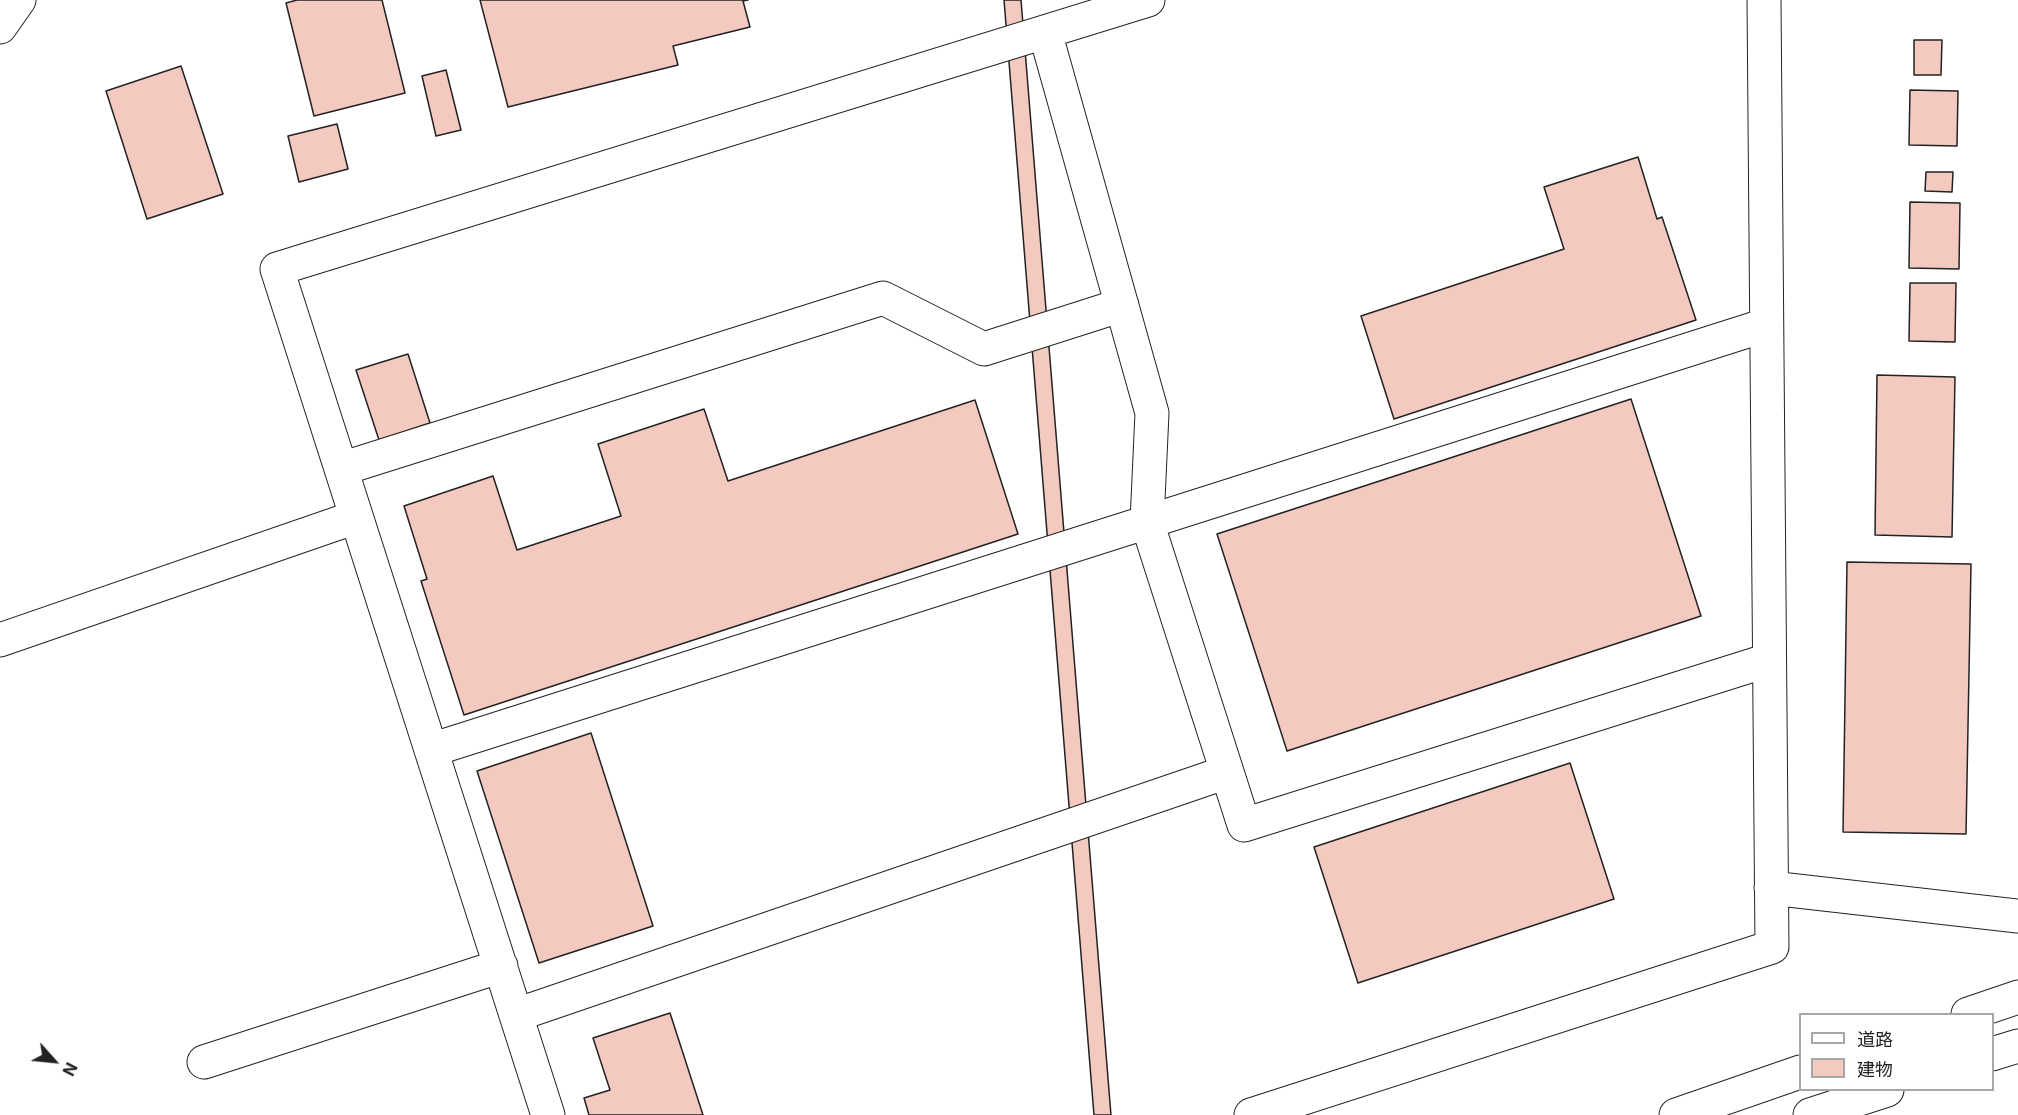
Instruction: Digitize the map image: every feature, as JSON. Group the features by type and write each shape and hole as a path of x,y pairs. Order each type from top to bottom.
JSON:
{"street":[{"path":"0,27 19,0"},
{"path":"548,1115 277,269 1148,0"},
{"path":"1251,1115 1772,947 1764,0"},
{"path":"1045,32 1152,413 1147,522 1244,825 1769,660"},
{"path":"341,469 883,298 984,349 1122,305"},
{"path":"431,750 1766,325"},
{"path":"0,640 356,517"},
{"path":"516,1015 1227,772"},
{"path":"1771,888 2018,916"},
{"path":"204,1062 501,966"},
{"path":"1971,1013 2018,997"},
{"path":"1994,1053 2018,1046"},
{"path":"1676,1115 1799,1072"},
{"path":"1810,1115 1881,1091"}],"building":[{"path":"297,0 382,0 405,93 314,116 286,3"},
{"path":"480,0 748,0 743,1 750,27 673,46 678,65 508,107"},
{"path":"1004,0 1021,0 1111,1115 1094,1115"},
{"path":"1914,40 1942,40 1941,75 1914,75"},
{"path":"181,66 223,194 147,219 106,91"},
{"path":"446,70 461,130 436,136 422,76"},
{"path":"1910,90 1958,91 1957,146 1909,145"},
{"path":"337,124 348,169 299,182 288,136"},
{"path":"1638,157 1657,219 1662,217 1696,320 1394,419 1361,316 1564,249 1544,187"},
{"path":"1926,172 1953,172 1952,192 1925,191"},
{"path":"1910,202 1960,203 1959,269 1909,268"},
{"path":"1910,283 1956,283 1955,342 1909,341"},
{"path":"408,354 430,423 379,440 356,370"},
{"path":"1877,375 1955,377 1952,537 1875,535"},
{"path":"1631,399 1701,616 1287,751 1217,534"},
{"path":"975,400 1018,534 464,715 421,581 427,579 404,506 493,476 517,550 621,516 598,444 704,409 728,481"},
{"path":"1847,562 1971,564 1966,834 1843,832"},
{"path":"591,733 653,926 539,963 477,771"},
{"path":"1570,763 1614,899 1358,983 1314,847"},
{"path":"670,1013 703,1115 589,1115 584,1098 610,1090 593,1038"}]}
